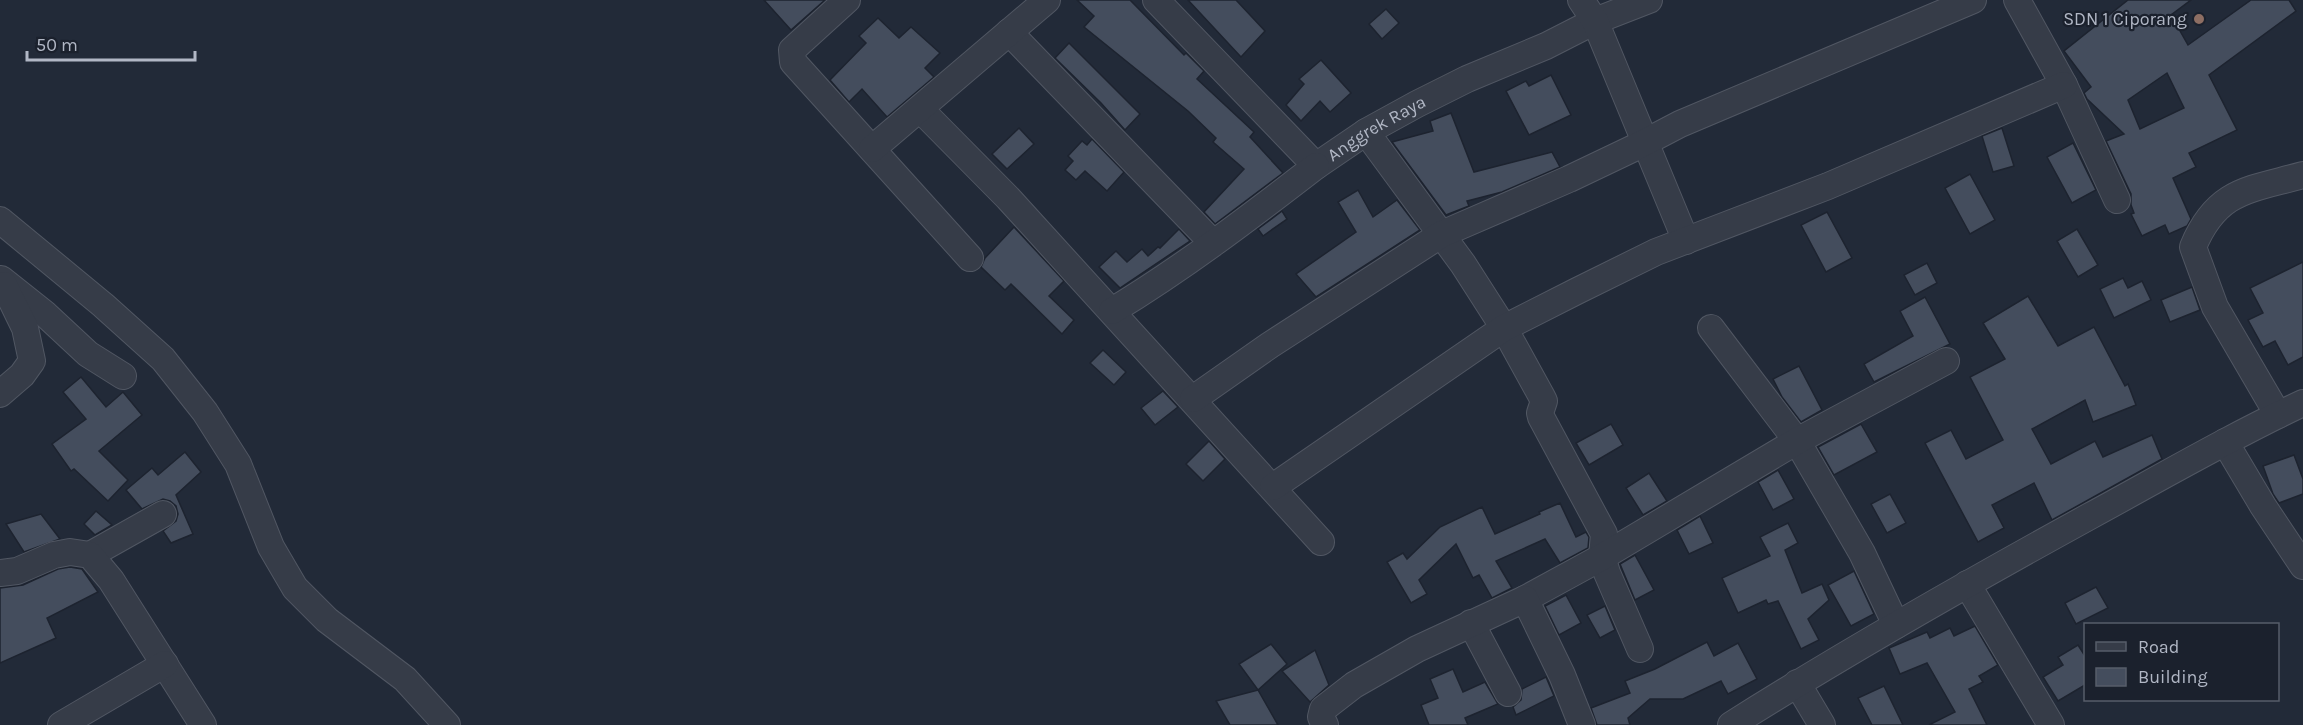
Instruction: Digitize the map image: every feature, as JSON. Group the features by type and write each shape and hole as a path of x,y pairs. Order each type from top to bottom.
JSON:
{"street":[{"path":"847,0 795,46 791,53 793,62 970,258"},
{"path":"872,149 1047,0"},
{"name":"Anggrek Raya","path":"1156,0 1316,166 1366,132 1467,79 1546,46 1595,21 1648,0"},
{"path":"1581,0 1595,21 1686,241"},
{"path":"1193,399 1270,345 1442,234 1569,179 1680,124 1973,0"},
{"path":"2024,3 2117,200"},
{"path":"1009,32 1212,242"},
{"path":"1273,487 1504,328 1656,252 1828,186 2064,85"},
{"path":"920,109 1008,198 1321,542"},
{"path":"1366,132 1442,234 1504,328 1544,401 1540,417 1604,534 1602,557 1607,573 1640,648"},
{"path":"1112,311 1148,289 1255,213 1316,166"},
{"path":"2278,415 2215,307 2193,246 2207,221 2226,200 2258,186 2303,175"},
{"path":"0,220 103,305 163,359 205,412 238,464 271,547 295,588 327,620 405,679 447,725"},
{"path":"1,278 45,314 88,354 123,376"},
{"path":"0,394 22,375 32,361 25,328 1,278"},
{"path":"1711,328 1797,441 1862,553 1896,624"},
{"path":"1325,725 1321,717 1323,709 1354,684 1417,649 1471,622 1525,599 1602,557 1797,441 1946,361"},
{"path":"1731,725 1797,683 1967,584 2225,442 2303,403"},
{"path":"2225,442 2263,506 2303,566"},
{"path":"0,573 17,571 54,555 70,552 90,555 163,514"},
{"path":"90,555 111,580 203,725"},
{"path":"1967,584 2051,725"},
{"path":"1525,599 1562,675 1582,725"},
{"path":"1471,622 1508,693"},
{"path":"61,725 165,664"},
{"path":"1797,683 1822,725"}],"building":[{"path":"764,0 825,0 791,30"},
{"path":"1077,0 1130,0 1184,55 1186,53 1204,71 1197,79 1254,132 1250,137 1283,173 1215,224 1204,212 1244,169 1213,142 1216,138 1188,111 1084,27 1094,16"},
{"path":"1188,0 1236,0 1265,31 1241,57"},
{"path":"2128,0 2191,0 2171,15 2188,45 2251,0 2289,0 2296,11 2209,75 2237,130 2189,153 2196,167 2173,178 2191,219 2187,226 2169,234 2165,225 2142,236 2131,214 2134,213 2131,194 2106,141 2124,134 2087,99 2084,93 2091,87 2064,51","holes":["2167,73 2184,108 2140,129 2128,100"]},
{"path":"1386,9 1399,23 1382,39 1369,24"},
{"path":"878,18 899,38 911,27 940,53 925,68 934,77 887,117 862,89 849,102 830,80 866,43 859,36"},
{"path":"1069,43 1140,114 1125,130 1055,58"},
{"path":"1321,60 1351,93 1330,112 1320,101 1301,121 1286,105 1304,84 1299,79"},
{"path":"1551,75 1571,115 1529,135 1506,91 1526,81 1529,86"},
{"path":"1451,113 1474,172 1552,152 1560,167 1502,192 1467,201 1469,206 1446,215 1392,142 1433,131 1430,121"},
{"path":"1019,128 1034,144 1007,169 992,154"},
{"path":"2002,128 2014,166 1993,172 1982,136"},
{"path":"1092,139 1124,172 1107,191 1085,171 1076,180 1065,170 1073,161 1068,156 1082,141 1087,145"},
{"path":"2073,143 2096,190 2072,203 2047,157"},
{"path":"1970,174 1995,220 1970,234 1945,188"},
{"path":"1358,190 1373,217 1397,200 1420,230 1316,297 1296,274 1356,232 1338,202"},
{"path":"1282,211 1287,219 1263,236 1258,229"},
{"path":"1827,212 1852,258 1826,272 1801,225"},
{"path":"1014,227 1064,281 1049,296 1074,320 1062,334 1011,284 1005,290 981,267 985,258"},
{"path":"1179,229 1190,241 1120,288 1099,267 1116,251 1127,262 1142,249 1148,256 1158,247 1160,248"},
{"path":"2077,229 2098,265 2078,277 2057,241"},
{"path":"2303,262 2303,357 2288,365 2275,341 2263,347 2248,320 2263,313 2250,288"},
{"path":"1927,263 1937,283 1915,295 1904,275"},
{"path":"2123,278 2128,288 2142,281 2151,300 2114,318 2100,289"},
{"path":"2192,287 2200,310 2170,322 2161,300"},
{"path":"2028,296 2058,346 2094,327 2125,386 2128,384 2136,405 2093,422 2085,400 2032,429 2051,464 2095,441 2103,457 2152,435 2162,459 2052,520 2034,483 1992,505 2004,528 1978,542 1925,443 1951,430 1966,459 2003,440 1970,377 2005,359 1983,323"},
{"path":"1925,297 1950,344 1874,382 1864,364 1913,336 1900,311"},
{"path":"1103,350 1126,372 1114,385 1090,363"},
{"path":"1799,366 1822,410 1801,422 1782,397 1773,379"},
{"path":"81,377 106,407 123,392 142,415 99,451 128,480 108,501 74,469 71,471 52,444 86,419 63,392"},
{"path":"1163,391 1178,407 1155,425 1141,408"},
{"path":"1611,424 1623,445 1589,465 1576,443"},
{"path":"1861,424 1877,452 1834,475 1818,447"},
{"path":"1209,441 1225,459 1203,481 1186,464"},
{"path":"185,452 201,472 176,495 193,534 171,543 163,531 176,521 178,514 176,506 163,499 142,509 126,490 152,468 158,475"},
{"path":"2294,455 2303,479 2303,494 2279,503 2273,494 2263,466"},
{"path":"1778,470 1794,499 1773,510 1758,482"},
{"path":"1649,473 1667,501 1643,515 1626,488"},
{"path":"1890,494 1906,523 1887,533 1871,504"},
{"path":"1560,503 1576,537 1586,532 1589,537 1588,548 1560,563 1545,539 1496,561 1512,588 1492,598 1479,575 1473,578 1456,544 1419,580 1427,594 1411,603 1387,562 1403,553 1407,559 1440,527 1482,507 1495,534"},
{"path":"96,511 112,525 95,535 84,524"},
{"path":"41,514 60,539 24,552 6,524"},
{"path":"1700,516 1713,543 1689,554 1677,530"},
{"path":"1788,523 1798,543 1785,550 1802,593 1822,584 1829,600 1808,619 1819,640 1801,649 1778,601 1768,604 1766,600 1738,613 1722,578 1770,556 1760,537"},
{"path":"1635,555 1654,590 1635,600 1620,564"},
{"path":"70,567 82,569 98,592 47,618 56,638 0,663 0,588 23,585 58,569"},
{"path":"1854,571 1874,614 1851,626 1828,585"},
{"path":"2096,587 2108,608 2076,624 2065,603"},
{"path":"1566,595 1581,623 1559,635 1545,606"},
{"path":"1605,606 1615,630 1600,638 1587,615"},
{"path":"1975,626 1998,665 1979,676 1983,682 1969,689 1987,725 1929,725 1955,712 1927,663 1900,674 1889,648 1927,632 1930,638 1950,628 1954,636"},
{"path":"1707,642 1714,656 1738,643 1757,679 1728,694 1721,681 1683,699 1650,699 1628,718 1630,725 1597,725 1591,708 1630,693 1625,681 1655,669"},
{"path":"1271,644 1287,664 1258,690 1239,664"},
{"path":"2078,645 2084,654 2084,686 2058,701 2043,677 2063,665 2058,657"},
{"path":"1315,650 1329,685 1310,702 1282,671"},
{"path":"1453,669 1463,692 1485,682 1498,704 1465,718 1468,725 1429,725 1421,705 1438,698 1430,679"},
{"path":"1546,677 1554,696 1516,715 1513,707 1521,700 1522,689"},
{"path":"1884,686 1903,725 1872,725 1858,698"},
{"path":"1258,690 1278,725 1230,725 1216,701"}],"place":[{"name":"SDN 1 Ciporang","path":"2199,19"}]}
